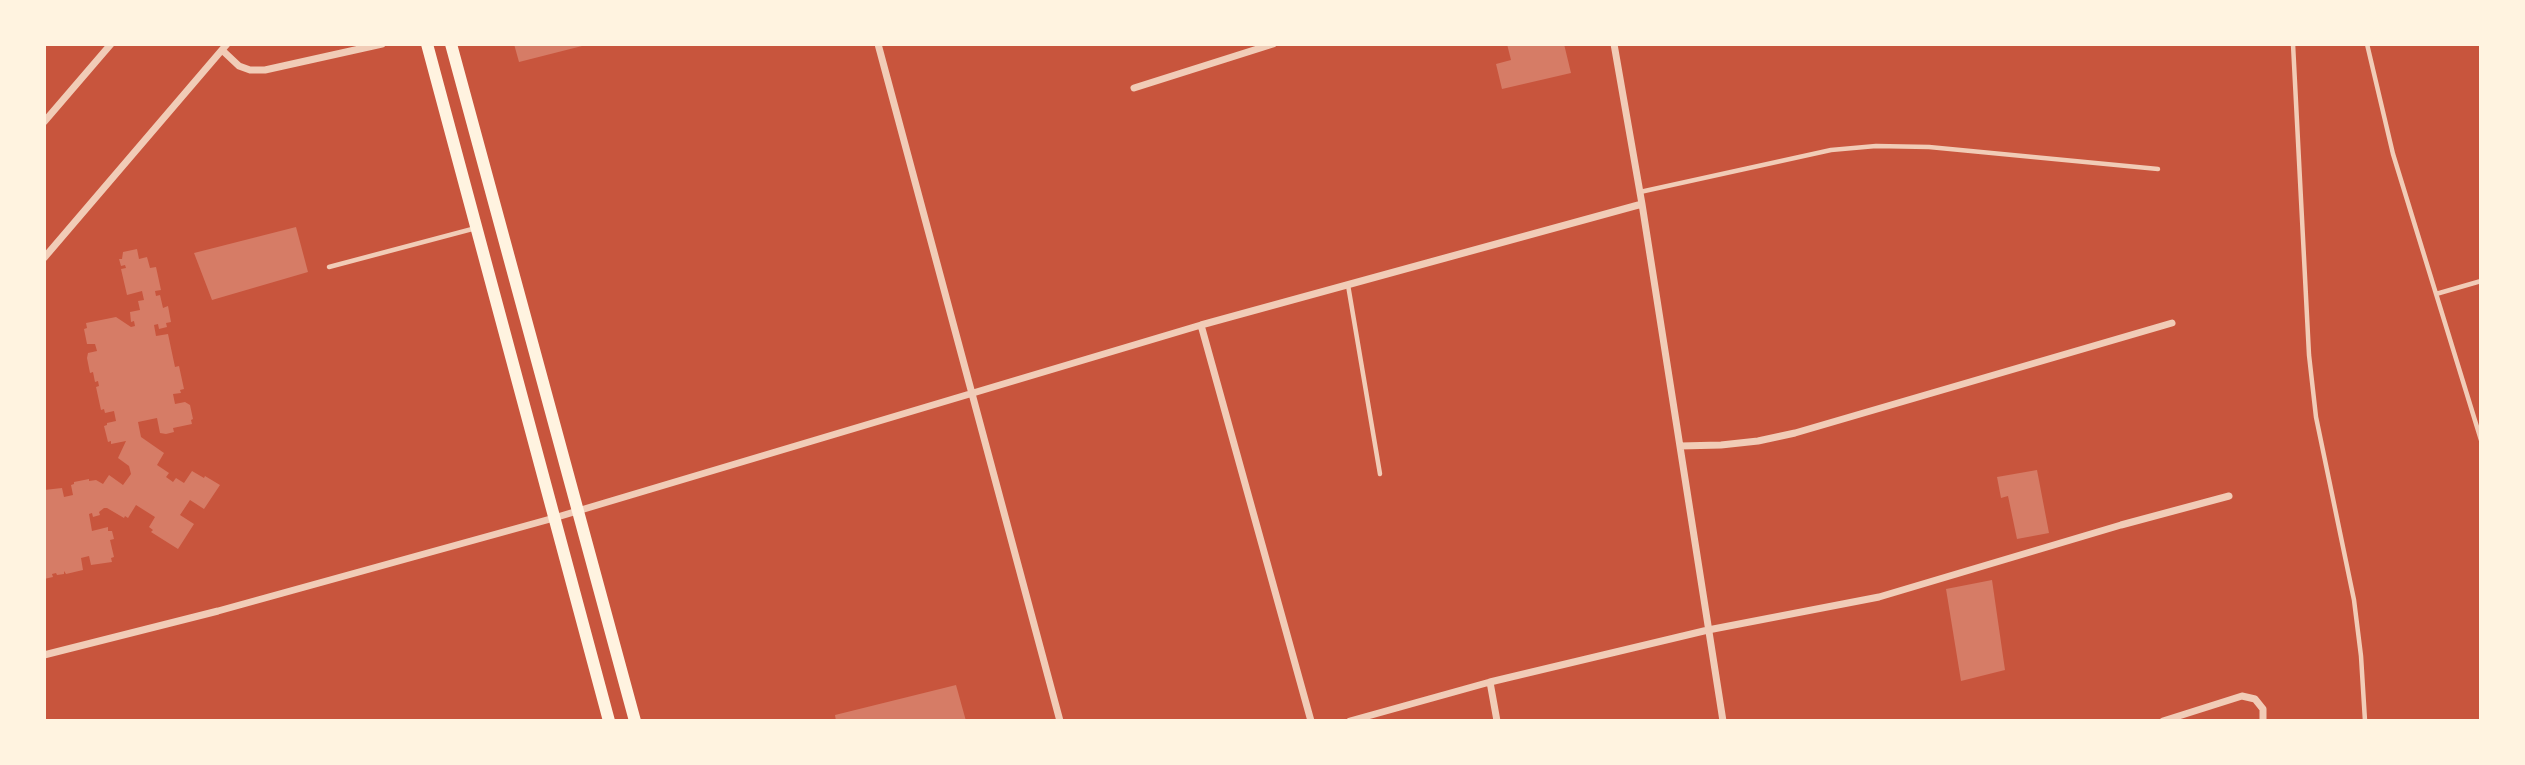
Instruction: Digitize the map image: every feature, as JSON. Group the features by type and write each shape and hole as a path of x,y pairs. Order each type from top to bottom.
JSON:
{"main road":[{"path":"427,44 609,721"},
{"path":"451,44 635,721"}],"street":[{"path":"44,122 111,44"},
{"path":"44,258 225,47 239,66 250,71 265,71 382,44"},
{"path":"878,44 1060,721"},
{"path":"1134,88 1273,44"},
{"path":"1614,44 1640,191 1723,721"},
{"path":"44,655 218,611 554,518 1201,325 1642,204"},
{"path":"1680,446 1758,442 1795,433 2172,323"},
{"path":"1201,325 1311,721"},
{"path":"1350,721 1490,682 1708,630 1879,597 2229,496"},
{"path":"1490,682 1497,721"},
{"path":"2163,721 2242,696 2255,699 2263,709 2263,721"}],"lane":[{"path":"2292,44 2310,367 2321,444 2354,600 2365,721"},
{"path":"2367,44 2393,154 2481,440"},
{"path":"1640,191 1831,150 1876,146 1929,147 2158,169"},
{"path":"329,267 477,228"},
{"path":"2437,294 2481,281"},
{"path":"1348,285 1380,474"}],"building":[{"path":"514,44 585,44 586,45 519,62"},
{"path":"1507,44 1564,44 1571,73 1502,89 1496,64 1511,60"},
{"path":"296,227 308,272 212,300 194,253"},
{"path":"137,249 139,259 147,257 150,268 156,267 161,290 155,291 156,296 160,295 163,308 168,306 171,322 166,323 167,327 159,329 158,324 154,325 156,336 168,334 175,367 179,366 184,389 180,390 181,393 173,394 175,404 185,402 190,405 193,419 192,424 173,428 174,432 166,434 160,433 157,418 138,422 141,437 164,453 157,465 169,473 166,477 173,482 176,478 184,483 192,471 220,485 204,509 190,500 180,515 194,524 178,549 151,532 153,530 149,527 155,517 136,505 128,518 104,508 99,512 100,515 93,517 92,513 89,514 92,531 108,527 108,531 112,531 112,562 91,565 89,556 81,558 83,570 66,574 64,571 64,574 52,574 53,577 44,579 44,490 62,488 64,497 73,495 71,485 74,482 89,479 103,484 109,475 123,485 131,474 129,466 118,458 126,441 111,444 111,441 108,442 104,426 116,421 114,411 105,413 104,409 101,410 96,387 99,386 98,381 95,382 93,372 90,373 87,358 88,353 97,351 95,344 87,344 84,329 87,328 86,323 116,317 131,327 135,326 134,321 131,322 130,312 140,310 138,301 144,300 142,291 127,295 121,269 126,268 125,265 121,266 119,259 122,259 123,252"},
{"path":"2037,470 2049,533 2017,539 2008,496 2001,498 1997,477"},
{"path":"1992,580 2005,670 1961,681 1946,589"},
{"path":"956,685 966,721 836,721 835,715"}]}
